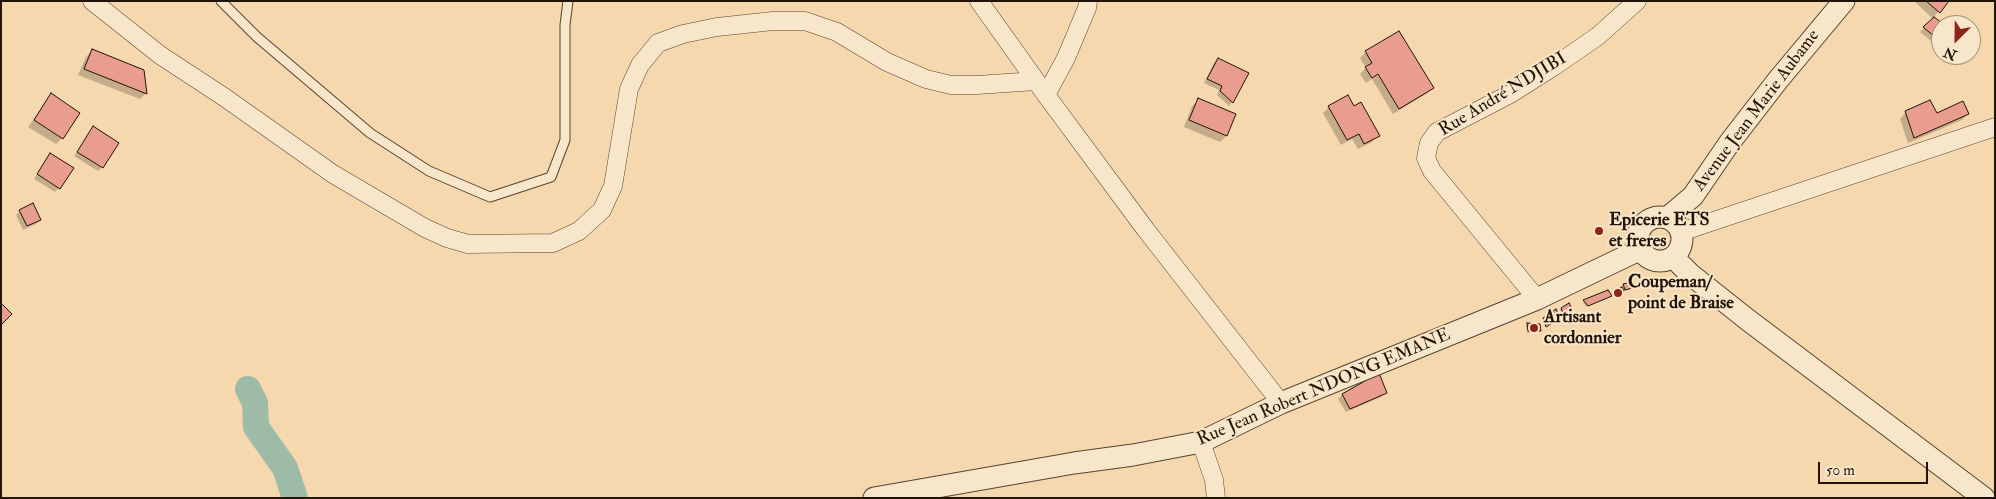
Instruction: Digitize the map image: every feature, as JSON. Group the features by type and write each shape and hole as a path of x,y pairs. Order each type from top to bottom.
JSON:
{"street":[{"path":"92,1 160,55 224,97 333,174 425,228 447,238 468,244 553,243 579,231 602,210 613,186 617,170 629,89 640,65 658,43 683,34 717,27 773,20 806,21 836,32 887,62 926,78 951,85 1041,88"},
{"path":"979,1 1146,230 1281,403"},
{"path":"1041,88 1066,58 1087,8 1088,1"},
{"name":"Rue André NDJIBI","path":"1537,299 1432,171 1426,158 1429,143 1437,132 1512,93 1553,67 1598,36 1637,1"},
{"name":"Avenue Jean Marie Aubame","path":"1674,225 1730,142 1778,80 1844,1"},
{"path":"1674,225 1682,246 1674,257 1667,260 1652,259 1641,249 1638,238 1639,232 1645,222 1656,217 1674,225 1995,127"},
{"name":"Rue Jean Robert NDONG EMANE","path":"874,498 1201,442 1281,403 1537,299 1641,249"},
{"path":"1674,257 1690,274 1748,320 1984,498"},
{"path":"1201,442 1214,480 1216,498"}],"lane":[{"path":"221,1 257,37 370,133 429,171 490,197 551,177 564,140 565,25 568,1"}],"building":[{"path":"1926,1 1949,1 1940,13"},
{"path":"1931,20 1931,34 1923,27"},
{"path":"1399,31 1434,88 1399,109 1378,74 1372,78 1365,67 1372,63 1365,51"},
{"path":"92,49 144,70 147,94 84,69"},
{"path":"1218,58 1249,73 1233,103 1220,91 1222,86 1207,79"},
{"path":"51,93 80,113 63,139 34,120"},
{"path":"1348,95 1354,106 1361,102 1380,136 1364,144 1359,134 1347,140 1328,106"},
{"path":"1198,98 1236,114 1227,136 1189,120"},
{"path":"1930,100 1937,113 1963,101 1969,114 1914,138 1905,111"},
{"path":"93,126 119,143 103,168 77,152"},
{"path":"50,153 74,168 60,189 37,174"},
{"path":"33,203 41,220 27,226 19,210"},
{"path":"1633,282 1636,287 1625,290 1623,284"},
{"name":"Coupeman/ point de Braise","path":"1622,287 1624,291 1616,295 1614,290"},
{"path":"1608,290 1612,296 1588,306 1583,300"},
{"path":"1,303 12,314 1,325"},
{"path":"1569,303 1573,311 1564,315 1561,308"},
{"path":"1556,309 1560,318 1546,327 1543,318"},
{"name":"Artisant cordonnier","path":"1527,323 1540,324 1541,331 1528,331"},
{"path":"1379,373 1387,393 1350,409 1342,394"}],"waterway":[{"path":"248,389 255,403 256,427 285,468 295,498"}],"place":[{"name":"Epicerie ETS et freres","path":"1599,231"},
{"name":"Coupeman/ point de Braise","path":"1618,293"},
{"name":"Artisant cordonnier","path":"1534,328"}]}
